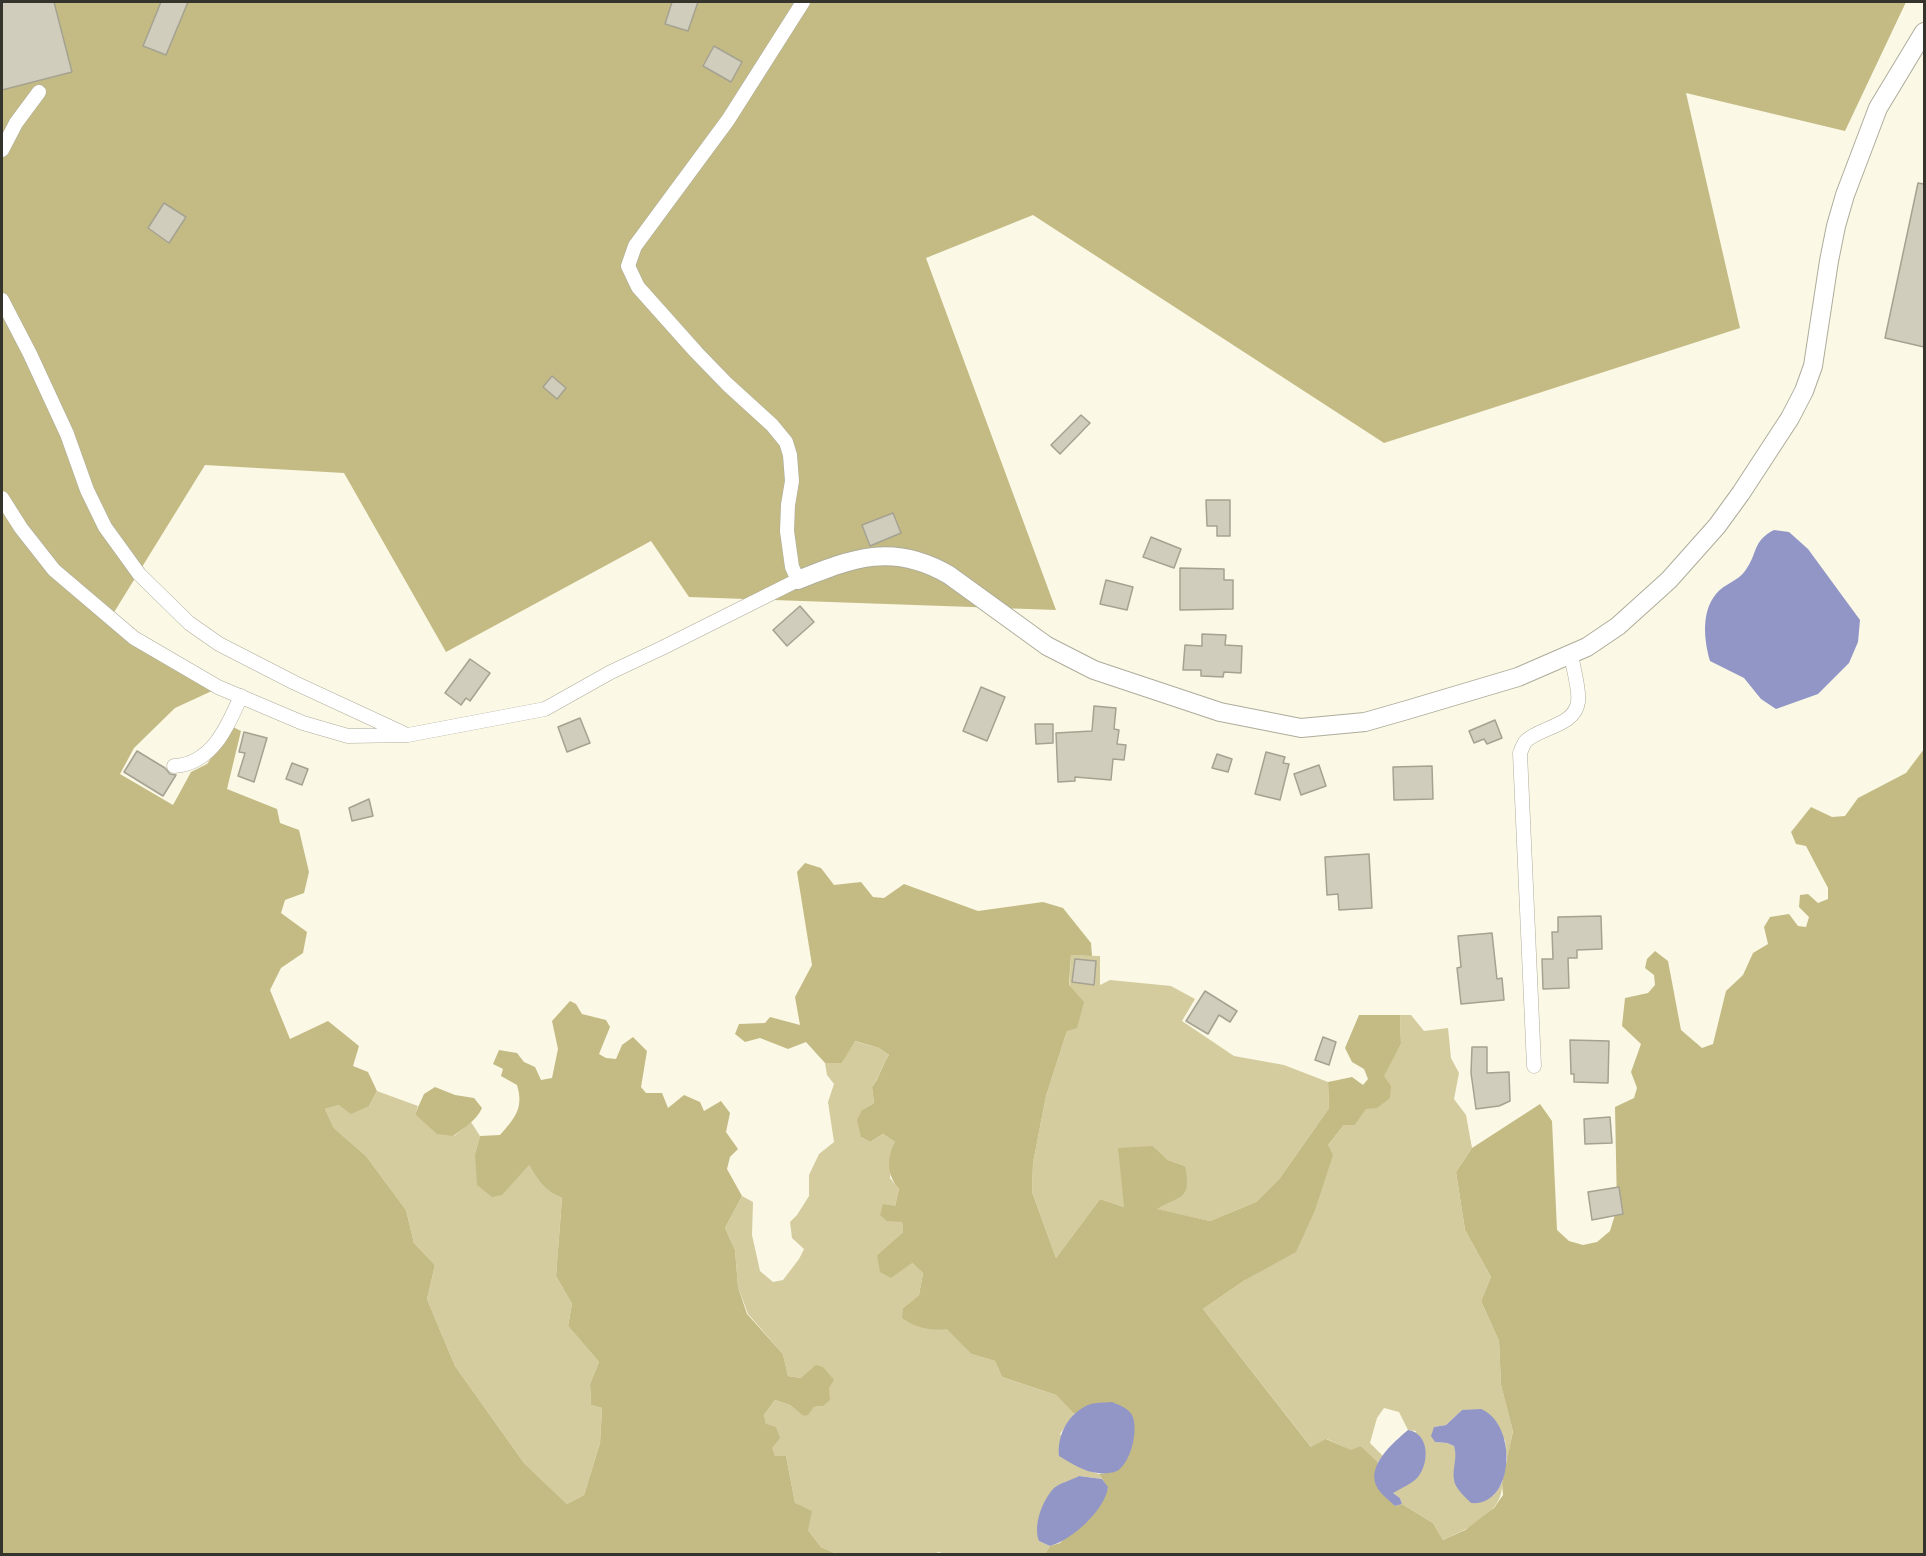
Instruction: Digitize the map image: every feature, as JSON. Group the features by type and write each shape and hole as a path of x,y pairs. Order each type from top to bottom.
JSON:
{"street":[{"path":"798,580 792,567 787,531 792,481 790,455 786,442 772,425 696,352 638,287 628,266 634,246 728,120 803,2"},
{"path":"2,498 21,528 54,570 134,638 218,687 303,723 348,736 408,735 545,709 611,672 798,580 843,562 864,557 903,557 933,566 981,597 1047,646 1094,670 1220,712 1301,728 1365,722 1518,676 1571,655 1618,626 1669,580 1717,526 1790,418 1804,391 1813,366 1829,261 1845,195 1878,108 1924,32"},
{"path":"2,150 16,123 39,92"},
{"path":"2,300 67,434 87,490 105,527 139,574 189,623 219,644 295,683 408,735"},
{"path":"1534,1066 1520,753 1524,743 1530,738 1566,720 1575,711 1579,702 1571,655"},
{"path":"174,766 193,763 205,755 229,724 241,696"}],"shaded area":[{"path":"2,2 1906,2 1845,131 1686,93 1740,328 1384,443 1033,215 926,258 1056,610 689,597 651,541 446,652 344,473 205,465 108,622 214,690 175,708 134,748 120,774 173,805 191,772 207,764 233,727 241,731 227,789 277,809 280,823 299,830 309,872 304,893 285,900 281,913 307,932 303,953 281,968 270,990 290,1039 328,1021 359,1046 353,1066 368,1072 377,1091 369,1106 351,1114 339,1105 325,1109 334,1128 366,1156 406,1210 414,1243 435,1265 427,1299 455,1366 524,1463 567,1504 584,1495 600,1443 602,1408 591,1405 590,1384 599,1362 568,1326 572,1304 556,1276 562,1198 542,1185 529,1165 502,1195 492,1197 477,1185 475,1154 480,1136 500,1135 514,1118 519,1106 517,1085 501,1076 503,1069 493,1064 499,1050 517,1053 524,1062 535,1067 541,1080 552,1078 558,1049 552,1021 570,1001 576,1004 582,1014 606,1020 610,1027 599,1054 606,1058 616,1059 622,1045 633,1037 647,1051 641,1087 646,1093 662,1093 668,1108 684,1095 700,1102 704,1111 721,1101 730,1113 726,1132 738,1149 730,1157 727,1169 742,1196 725,1228 735,1250 738,1287 747,1314 783,1354 788,1376 801,1378 816,1365 823,1367 834,1380 829,1388 830,1400 823,1406 814,1407 808,1415 803,1416 790,1405 775,1400 764,1415 766,1424 776,1427 780,1438 772,1448 775,1456 786,1456 795,1503 812,1511 808,1530 821,1547 837,1554 2,1554"},
{"path":"1924,749 1924,1554 1045,1554 1050,1546 1060,1543 1108,1488 1099,1474 1117,1471 1090,1405 1074,1414 1056,1395 1002,1377 995,1361 971,1354 947,1329 923,1328 902,1318 903,1308 919,1295 923,1273 912,1263 891,1278 880,1272 877,1255 903,1232 902,1222 887,1221 880,1215 883,1204 895,1206 899,1189 892,1178 889,1167 890,1155 895,1142 883,1134 870,1142 861,1137 857,1120 862,1110 874,1103 872,1087 889,1055 879,1048 855,1041 842,1063 825,1063 806,1042 788,1049 760,1038 745,1042 735,1034 739,1024 765,1023 770,1017 800,1025 795,997 812,965 797,872 805,863 821,868 834,885 861,882 873,897 884,898 904,884 978,911 1043,902 1063,908 1091,943 1092,956 1071,955 1069,985 1084,1002 1077,1028 1067,1031 1046,1096 1033,1163 1032,1192 1056,1258 1100,1199 1124,1207 1118,1148 1153,1146 1168,1160 1185,1166 1187,1186 1185,1191 1178,1198 1157,1209 1210,1221 1256,1202 1280,1178 1329,1108 1328,1082 1352,1077 1363,1085 1368,1079 1364,1069 1352,1062 1345,1048 1359,1015 1400,1015 1401,1044 1384,1076 1391,1086 1390,1098 1377,1108 1366,1109 1355,1125 1344,1125 1328,1145 1333,1155 1315,1210 1296,1252 1245,1280 1203,1309 1311,1447 1326,1439 1351,1450 1361,1446 1378,1462 1375,1476 1395,1506 1402,1504 1433,1523 1443,1540 1465,1530 1494,1508 1503,1495 1502,1483 1513,1431 1501,1385 1499,1341 1481,1301 1491,1277 1465,1230 1456,1172 1472,1148 1540,1104 1552,1121 1557,1230 1569,1241 1583,1245 1597,1242 1610,1231 1617,1208 1615,1107 1634,1098 1637,1088 1631,1072 1641,1044 1622,1026 1625,998 1648,993 1655,985 1654,975 1645,968 1647,959 1655,951 1668,961 1681,1030 1702,1048 1713,1044 1726,991 1743,975 1753,953 1768,944 1764,927 1770,917 1789,914 1798,926 1806,927 1809,917 1799,907 1800,895 1808,894 1818,903 1828,899 1828,888 1806,846 1796,844 1791,832 1811,807 1832,817 1845,816 1858,798 1906,773"},
{"path":"1071,955 1100,956 1100,985 1110,980 1171,986 1195,999 1182,1021 1234,1056 1284,1065 1328,1082 1329,1108 1280,1178 1256,1202 1210,1221 1155,1209 1185,1166 1168,1160 1153,1146 1124,1207 1100,1199 1056,1258 1032,1192 1033,1163 1046,1096 1067,1031"},
{"path":"1400,1015 1411,1015 1424,1031 1448,1028 1451,1058 1459,1073 1454,1099 1466,1115 1472,1148 1456,1172 1465,1230 1491,1277 1481,1301 1499,1341 1501,1385 1513,1430 1507,1462 1505,1440 1462,1410 1446,1425 1434,1427 1435,1442 1454,1446 1457,1454 1454,1480 1493,1496 1502,1483 1501,1494 1491,1511 1473,1525 1443,1540 1433,1523 1402,1504 1400,1498 1393,1493 1416,1431 1408,1430 1399,1412 1384,1408 1377,1418 1370,1443 1383,1456 1378,1462 1361,1446 1352,1451 1327,1439 1312,1448 1203,1309 1245,1280 1328,1145 1344,1125 1355,1125 1366,1108 1377,1108 1383,1076 1401,1044"},
{"path":"854,1041 879,1048 889,1055 872,1087 874,1103 862,1110 861,1137 870,1142 883,1134 895,1142 890,1178 899,1189 895,1206 887,1221 902,1221 903,1232 877,1255 912,1263 923,1273 919,1295 903,1308 947,1328 971,1354 995,1361 1002,1377 1056,1395 1074,1414 1060,1434 1083,1469 1099,1474 1102,1479 1079,1476 1039,1541 1050,1546 1045,1554 946,1554 938,1552 935,1554 837,1554 821,1547 808,1530 795,1503 786,1456 775,1456 771,1448 764,1415 775,1400 790,1405 803,1416 814,1407 823,1406 801,1378 788,1376 783,1354 748,1314 738,1287 735,1250 725,1228 742,1196 753,1202 752,1235 760,1271 773,1282 783,1280 799,1259 804,1249 792,1238 790,1222 809,1196 809,1175 819,1154 834,1142 828,1102 834,1084 827,1075 825,1063 842,1063"},
{"path":"435,1087 455,1095 474,1098 482,1108 474,1120 453,1136 437,1134 415,1114 424,1094"},
{"path":"377,1091 418,1106 415,1114 454,1136 471,1122 480,1136 475,1154 529,1165 542,1185 562,1198 556,1276 572,1304 568,1326 599,1362 590,1384 591,1405 602,1408 600,1443 584,1495 567,1504 524,1463 455,1366 427,1299 435,1265 414,1243 406,1210 366,1156 334,1128 325,1109 339,1105 369,1106"}],"water":[{"path":"1774,530 1789,532 1808,549 1860,620 1858,642 1849,663 1818,694 1776,709 1761,699 1744,678 1710,661 1705,626 1708,609 1716,594 1742,574 1749,565 1759,543"},
{"path":"1112,1402 1128,1410 1134,1421 1134,1437 1130,1453 1122,1467 1113,1472 1093,1472 1078,1467 1059,1456 1062,1433 1075,1414 1091,1404"},
{"path":"1481,1409 1493,1418 1501,1431 1506,1446 1506,1463 1503,1479 1496,1492 1486,1501 1471,1503 1455,1483 1454,1446 1435,1442 1431,1436 1434,1427 1446,1425 1462,1410"},
{"path":"1408,1430 1420,1436 1424,1442 1426,1456 1418,1477 1393,1493 1400,1498 1402,1504 1395,1506 1378,1489 1375,1472 1382,1456"},
{"path":"1079,1476 1102,1479 1108,1487 1101,1505 1086,1523 1059,1543 1050,1546 1039,1541 1038,1521 1050,1493 1057,1486"}],"building":[{"path":"2,2 54,2 72,72 2,90"},
{"path":"161,2 188,2 166,55 143,46"},
{"path":"672,2 698,2 688,31 665,24"},
{"path":"714,46 742,62 731,82 703,66"},
{"path":"1918,183 1924,184 1924,347 1885,338"},
{"path":"164,203 186,217 169,243 148,228"},
{"path":"552,376 566,388 557,399 543,387"},
{"path":"1081,415 1090,423 1060,454 1051,445"},
{"path":"1206,500 1230,500 1230,536 1217,536 1217,526 1207,526"},
{"path":"893,513 901,533 870,546 862,525"},
{"path":"1151,537 1181,549 1174,568 1143,557"},
{"path":"1180,568 1224,569 1224,580 1233,580 1233,609 1180,610"},
{"path":"1106,580 1133,587 1127,610 1100,604"},
{"path":"800,606 814,622 787,646 773,630"},
{"path":"1202,634 1226,635 1225,645 1242,646 1241,673 1224,672 1223,677 1201,676 1201,670 1183,670 1185,645 1202,646"},
{"path":"470,659 490,673 470,701 466,698 461,705 445,693"},
{"path":"981,687 1005,697 987,741 963,731"},
{"path":"1094,706 1116,708 1114,729 1119,730 1117,744 1126,745 1124,760 1113,759 1111,780 1075,777 1075,781 1058,782 1056,733 1092,731"},
{"path":"580,718 590,743 567,752 558,727"},
{"path":"1495,720 1502,738 1487,744 1484,739 1474,743 1469,731"},
{"path":"1035,724 1053,724 1053,743 1036,744"},
{"path":"244,732 267,738 254,782 238,776 245,753 239,752"},
{"path":"137,751 165,768 170,774 176,775 163,796 124,772"},
{"path":"1266,752 1285,757 1283,763 1289,764 1280,800 1255,794"},
{"path":"1217,754 1232,759 1228,772 1212,768"},
{"path":"292,763 308,769 302,785 286,779"},
{"path":"1319,765 1326,786 1301,795 1294,774"},
{"path":"1432,766 1433,799 1394,800 1393,767"},
{"path":"369,799 373,816 352,821 349,808"},
{"path":"1369,854 1372,908 1339,910 1338,894 1327,895 1325,857"},
{"path":"1601,916 1602,949 1577,950 1577,958 1568,958 1569,988 1543,989 1542,959 1553,959 1552,932 1558,932 1558,917"},
{"path":"1492,933 1497,979 1502,978 1504,1000 1461,1004 1457,968 1461,967 1458,936"},
{"path":"1075,959 1096,961 1094,985 1072,982"},
{"path":"1205,991 1237,1011 1230,1022 1219,1015 1208,1034 1186,1021"},
{"path":"1323,1037 1336,1042 1329,1065 1315,1060"},
{"path":"1570,1040 1609,1041 1608,1083 1574,1082 1574,1074 1571,1074"},
{"path":"1472,1047 1487,1047 1487,1073 1509,1072 1510,1101 1499,1106 1476,1109 1471,1073"},
{"path":"1610,1117 1612,1143 1585,1144 1584,1119"},
{"path":"1619,1187 1623,1214 1592,1220 1588,1192"}]}
